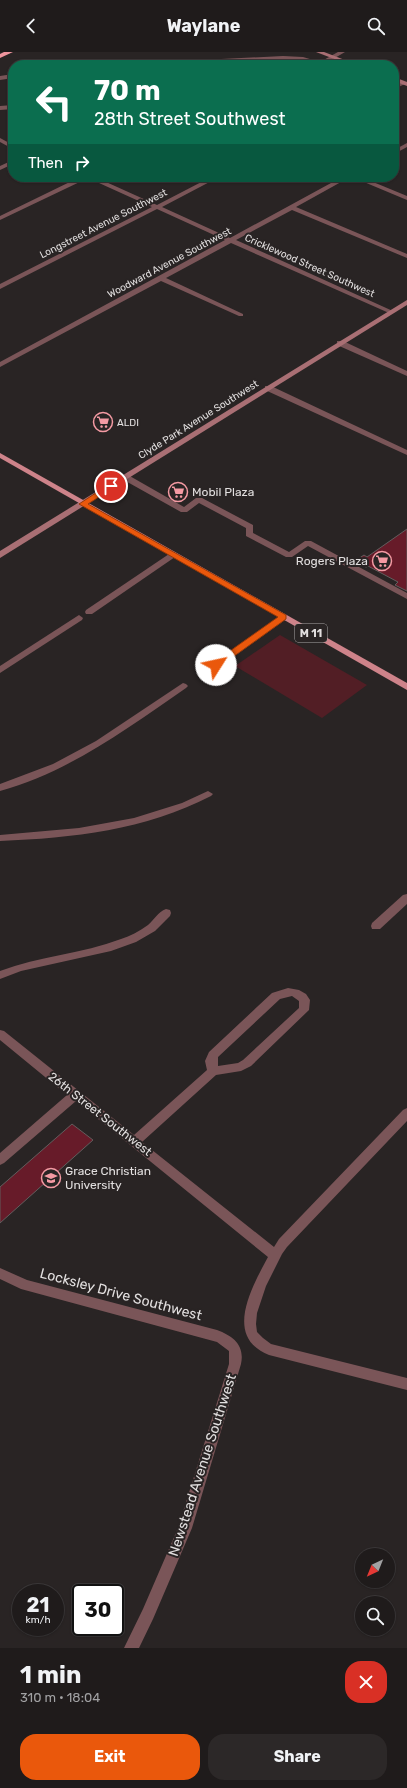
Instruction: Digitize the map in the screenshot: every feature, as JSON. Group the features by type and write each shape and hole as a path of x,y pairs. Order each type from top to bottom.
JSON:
{"highway":[{"path":"0,56 10,52"}],"main road":[{"path":"319,52 341,60"},
{"name":"Clyde Park Avenue Southwest","path":"0,555 407,302"},
{"name":"M 11","path":"0,455 82,504 407,687"}],"street":[{"path":"327,60 342,52"},
{"path":"220,60 294,58 302,60"},
{"path":"0,218 75,182"},
{"name":"Cricklewood Street Southwest","path":"101,182 391,312"},
{"name":"Longstreet Avenue Southwest","path":"0,287 206,182"},
{"name":"Woodward Avenue Southwest","path":"0,365 338,182"},
{"path":"367,182 407,198"},
{"path":"291,207 407,256"},
{"path":"160,278 241,315"},
{"path":"340,344 407,374"},
{"path":"268,388 407,453"},
{"path":"125,477 184,510 199,500 250,527 249,534 289,555 308,543 407,596"},
{"path":"89,612 172,555"},
{"path":"216,665 283,617"},
{"path":"0,670 79,618"},
{"path":"0,788 56,766 99,743 183,686"},
{"path":"0,838 67,834 118,826 186,806 208,794"},
{"path":"376,926 407,898"},
{"path":"0,975 18,967 99,951 133,938 150,929 161,920 166,913"},
{"path":"135,1141 213,1071 241,1067 247,1063 304,1010 306,1000 301,994 292,992 284,992 276,996 213,1055 211,1061 213,1071"},
{"name":"26th Street Southwest","path":"0,1034 275,1254"},
{"path":"0,1160 76,1094"},
{"path":"407,1113 297,1227 275,1254 256,1298 250,1316 249,1329 253,1338 259,1344 269,1349 407,1384"},
{"name":"Locksley Drive Southwest","path":"0,1273 25,1285 217,1336 226,1340 233,1346"},
{"name":"Newstead Avenue Southwest","path":"131,1648 148,1614 185,1528 235,1364 236,1356 233,1346"}],"shaded area":[{"path":"280,635 367,685 322,718 235,666"}],"building":[{"name":"Rogers Plaza","path":"407,529 407,591 395,585 398,582 368,566 366,567 355,561 364,555 367,557"},
{"path":"72,1124 93,1140 0,1223 0,1187"}],"place":[{"name":"ALDI","path":"103,422"},
{"name":"Mobil Plaza","path":"178,492"},
{"name":"Rogers Plaza","path":"382,561"},
{"name":"Grace Christian University","path":"51,1178"}],"route":[{"path":"111,486 82,504 283,617 216,665"}]}
